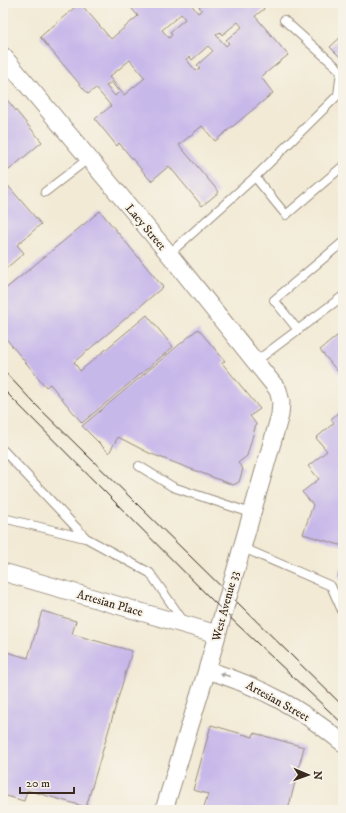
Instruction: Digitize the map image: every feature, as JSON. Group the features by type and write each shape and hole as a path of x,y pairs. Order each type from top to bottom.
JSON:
{"street":[{"name":"Lacy Street","path":"3,56 168,254 278,390 281,402"},
{"name":"West Avenue 33","path":"164,810 208,670 241,547 280,415 281,402"},
{"name":"Artesian Place","path":"3,572 217,634"},
{"name":"Artesian Street","path":"208,670 243,681 275,696 309,716 343,743"}],"lane":[{"path":"168,254 255,177 338,95 341,71 284,20"},
{"path":"338,95 343,103"},
{"path":"45,192 88,159"},
{"path":"255,177 286,215 343,166"},
{"path":"298,330 274,300 343,242"},
{"path":"255,362 343,296"},
{"path":"3,450 86,538"},
{"path":"139,466 173,487 251,513"},
{"path":"3,518 86,538 150,573 186,624"},
{"path":"241,547 331,586 343,613"}],"building":[{"path":"80,3 111,39 138,16 127,3 190,3 198,13 202,10 199,7 204,3 260,3 264,9 255,16 288,55 261,77 273,93 215,141 202,126 179,145 219,192 202,206 169,166 151,181 119,143 117,146 95,119 111,106 96,88 88,94 40,37","holes":["181,14 185,19 170,32 172,35 169,38 162,30","238,22 242,27 226,40 229,43 226,46 216,35 220,32 222,35","208,46 213,51 197,65 200,68 196,71 186,59 190,57 192,60","130,60 145,78 124,95 109,77","111,82 119,92 115,96 106,86"]},
{"path":"343,35 343,60 330,47"},
{"path":"3,95 42,142 3,175"},
{"path":"4,181 41,224 17,245 24,253 3,271"},
{"path":"100,211 163,287 74,362 80,371 147,315 173,347 82,423 50,384 46,387 3,335 3,291"},
{"path":"198,329 225,361 222,363 260,409 250,416 256,424 247,456 238,463 243,469 239,482 233,485 149,453 118,437 109,453 82,426"},
{"path":"343,331 343,378 320,350"},
{"path":"343,408 343,546 303,534 313,505 302,492 319,479 308,466 327,451 316,438 334,423 331,419"},
{"path":"340,568 343,569 343,579 338,578"},
{"path":"42,611 76,621 72,634 132,651 86,807 27,790 24,801 3,795 3,651 28,658"},
{"path":"211,725 253,737 254,733 304,747 288,810 203,810 208,794 193,790"}],"tram line":[{"path":"3,370 34,403 343,706"},
{"path":"3,389 223,611 343,724"}]}
